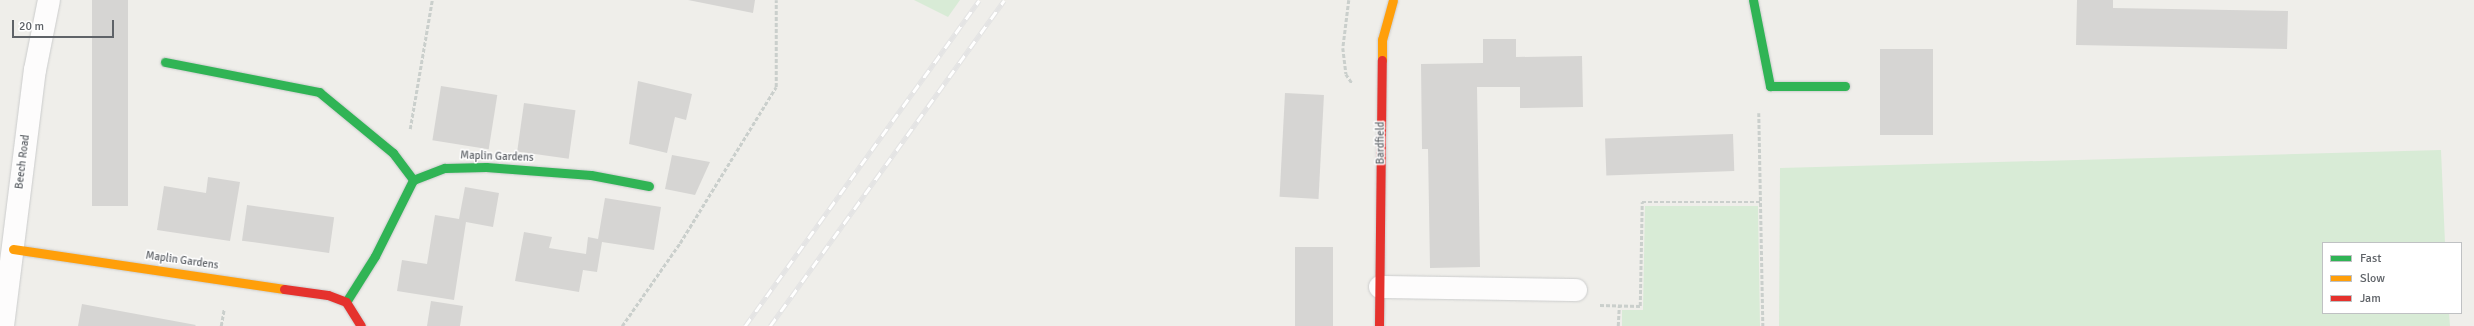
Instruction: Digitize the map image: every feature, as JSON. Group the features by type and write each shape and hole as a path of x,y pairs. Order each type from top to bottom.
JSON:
{"street":[{"name":"Beech Road","path":"2,325 35,70 49,0"},
{"name":"Bardfield","path":"1380,326 1382,40 1392,0"},
{"path":"1753,0 1770,86 1845,86"},
{"path":"165,62 319,92 383,143 403,166 413,180 375,256 346,302 361,326"},
{"name":"Maplin Gardens","path":"413,180 445,168 486,167 591,175 648,186"},
{"name":"Maplin Gardens","path":"13,249 328,295 346,302"},
{"path":"1380,287 1576,290"}],"path":[{"path":"403,166 432,0"},
{"path":"622,326 680,242 776,87 776,0"},
{"path":"1758,104 1763,326"},
{"path":"1618,326 1619,306"}],"green space":[{"path":"914,0 960,0 948,17"},
{"path":"2441,150 2445,242 2322,242 2322,314 2449,314 2450,326 1779,326 1780,168"},
{"path":"1645,206 1758,206 1760,326 1622,326 1622,310 1643,310"}],"building":[{"path":"92,0 128,0 128,206 92,206"},
{"path":"688,0 755,0 753,13"},
{"path":"2077,0 2113,0 2113,8 2288,11 2287,49 2076,45"},
{"path":"1483,39 1516,39 1516,57 1582,56 1583,107 1520,108 1520,87 1477,87 1480,267 1430,268 1428,149 1422,149 1421,64 1483,63"},
{"path":"1880,49 1933,49 1933,135 1880,135"},
{"path":"638,81 692,94 686,120 675,117 667,153 629,144"},
{"path":"441,86 497,95 489,149 432,140"},
{"path":"1285,93 1324,95 1319,199 1280,197"},
{"path":"524,103 575,110 569,159 517,152"},
{"path":"1733,134 1734,171 1606,175 1605,138"},
{"path":"672,155 710,162 695,195 665,189"},
{"path":"208,177 240,182 230,241 157,230 164,186 206,193"},
{"path":"465,187 499,193 493,227 466,222 454,300 397,291 402,260 427,264 435,215 459,219"},
{"path":"605,198 661,207 654,250 602,242 597,272 583,270 579,292 515,281 524,232 552,237 549,248 586,254 588,237 598,239"},
{"path":"247,205 334,217 329,253 242,241"},
{"path":"1295,247 1333,247 1333,326 1295,326"},
{"path":"431,301 463,306 460,326 427,326"},
{"path":"82,304 196,325 78,326"}],"railway":[{"path":"745,326 979,0"},
{"path":"770,326 1004,0"}],"traffic: fast":[{"path":"1753,0 1770,86 1845,86"},
{"path":"165,62 319,92 393,153 413,180"},
{"path":"346,302 375,256 413,180 445,168 486,167 591,175 649,186"}],"traffic: slow":[{"path":"1382,60 1382,40 1393,0"},
{"path":"13,249 284,289"}],"traffic: jam":[{"path":"1379,326 1382,60"},
{"path":"284,289 328,295 346,302 361,326"}]}
